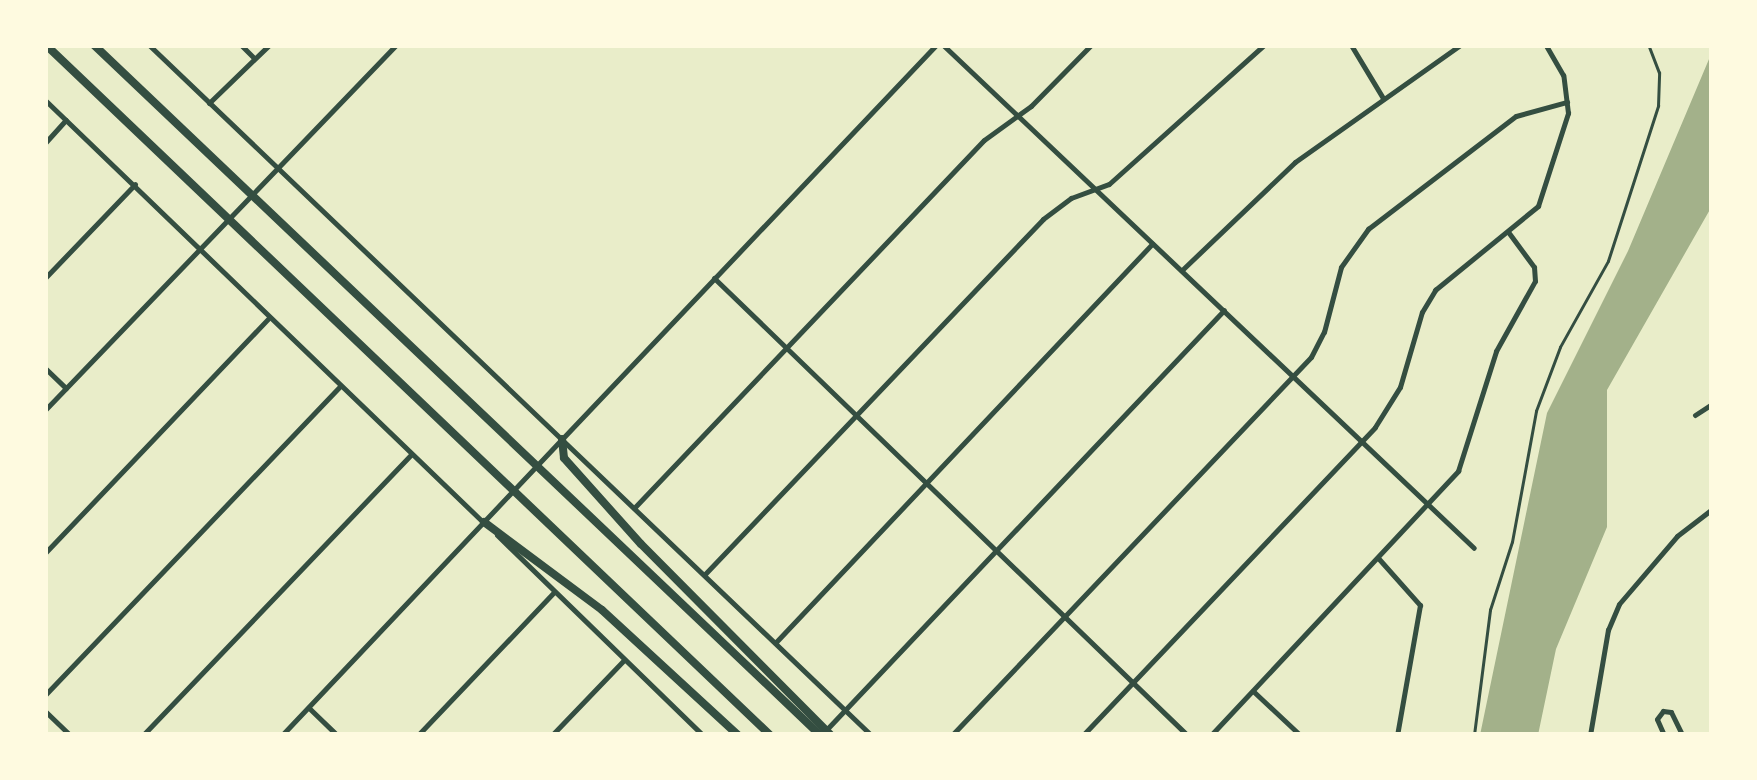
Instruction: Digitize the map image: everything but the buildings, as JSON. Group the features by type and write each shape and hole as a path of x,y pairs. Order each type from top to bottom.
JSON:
{"highway":[{"path":"46,45 770,735"},
{"path":"94,45 518,451 831,735"},
{"path":"562,439 564,458 821,735"},
{"path":"484,522 602,610 738,735"}],"street":[{"path":"149,45 871,735"},
{"path":"240,45 254,58"},
{"path":"210,103 269,45"},
{"path":"45,410 396,45"},
{"path":"282,735 939,45 1017,114 1474,548"},
{"path":"635,507 984,140 1091,45"},
{"path":"705,574 1043,218 1096,189 1264,45"},
{"path":"1352,45 1383,99"},
{"path":"1182,270 1267,186 1460,45"},
{"path":"1083,735 1361,441 1400,388 1430,296 1509,233 1543,197 1566,128 1567,102 1560,67 1546,45"},
{"path":"45,100 703,735"},
{"path":"952,735 1293,376 1321,341 1342,267 1368,229 1516,116 1567,102"},
{"path":"45,143 66,120"},
{"path":"45,278 135,184"},
{"path":"1211,735 1430,506 1468,452 1496,351 1535,281 1534,268 1509,233"},
{"path":"776,642 1152,244"},
{"path":"714,278 1134,680 1186,735"},
{"path":"821,735 1224,310"},
{"path":"45,553 269,318"},
{"path":"45,368 66,388"},
{"path":"45,695 340,386"},
{"path":"1695,415 1712,404"},
{"path":"143,735 412,455"},
{"path":"1590,735 1608,630 1619,604 1676,536 1712,509"},
{"path":"1378,560 1420,605 1397,735"},
{"path":"418,735 554,592"},
{"path":"552,735 624,660"},
{"path":"1254,690 1300,735"},
{"path":"309,708 337,735"},
{"path":"45,711 70,735"},
{"path":"1664,735 1656,719 1663,711 1671,712 1682,735"},
{"path":"686,735 694,727"}],"lane":[{"path":"1474,735 1490,610 1512,542 1536,412 1560,347 1608,260 1658,106 1659,73 1648,45"}],"shaded area":[{"path":"1712,52 1712,206 1607,390 1607,527 1556,649 1538,735 1480,735 1547,413 1628,251"}]}
